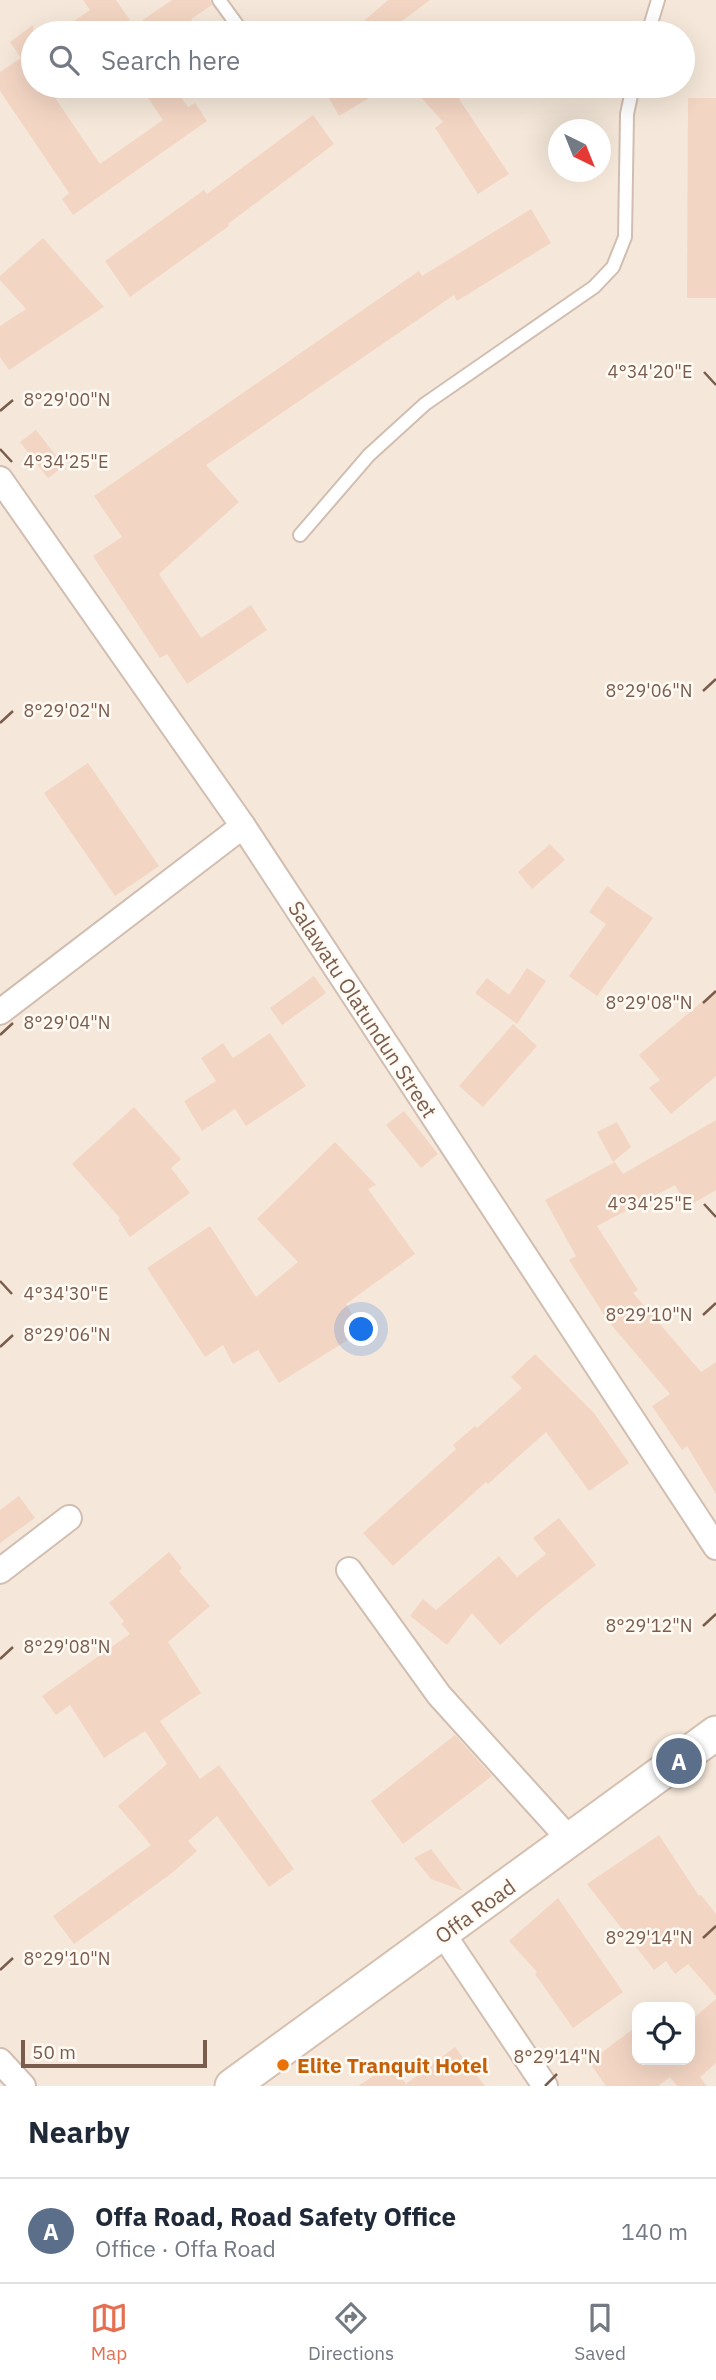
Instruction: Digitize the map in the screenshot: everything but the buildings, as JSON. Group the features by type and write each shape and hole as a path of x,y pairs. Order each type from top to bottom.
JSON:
{"street":[{"name":"Salawatu Olatundun Street","path":"0,479 243,826 716,1547"},
{"path":"0,1012 243,826"},
{"path":"0,1571 69,1518"},
{"path":"349,1570 439,1695 571,1841"},
{"name":"Offa Road","path":"232,2086 716,1733"},
{"path":"443,1934 545,2086"},
{"path":"0,2061 23,2086"}],"lane":[{"path":"219,0 234,21"},
{"path":"651,21 657,0"},
{"path":"300,535 369,455 425,404 594,287 612,267 625,237 627,114 630,98"}],"shaded area":[{"path":"0,0 716,0 716,2086 0,2086"}],"place":[{"name":"Offa Road, Road Safety Office","path":"679,1761"},
{"name":"Elite Tranquit Hotel","path":"283,2065"}]}
